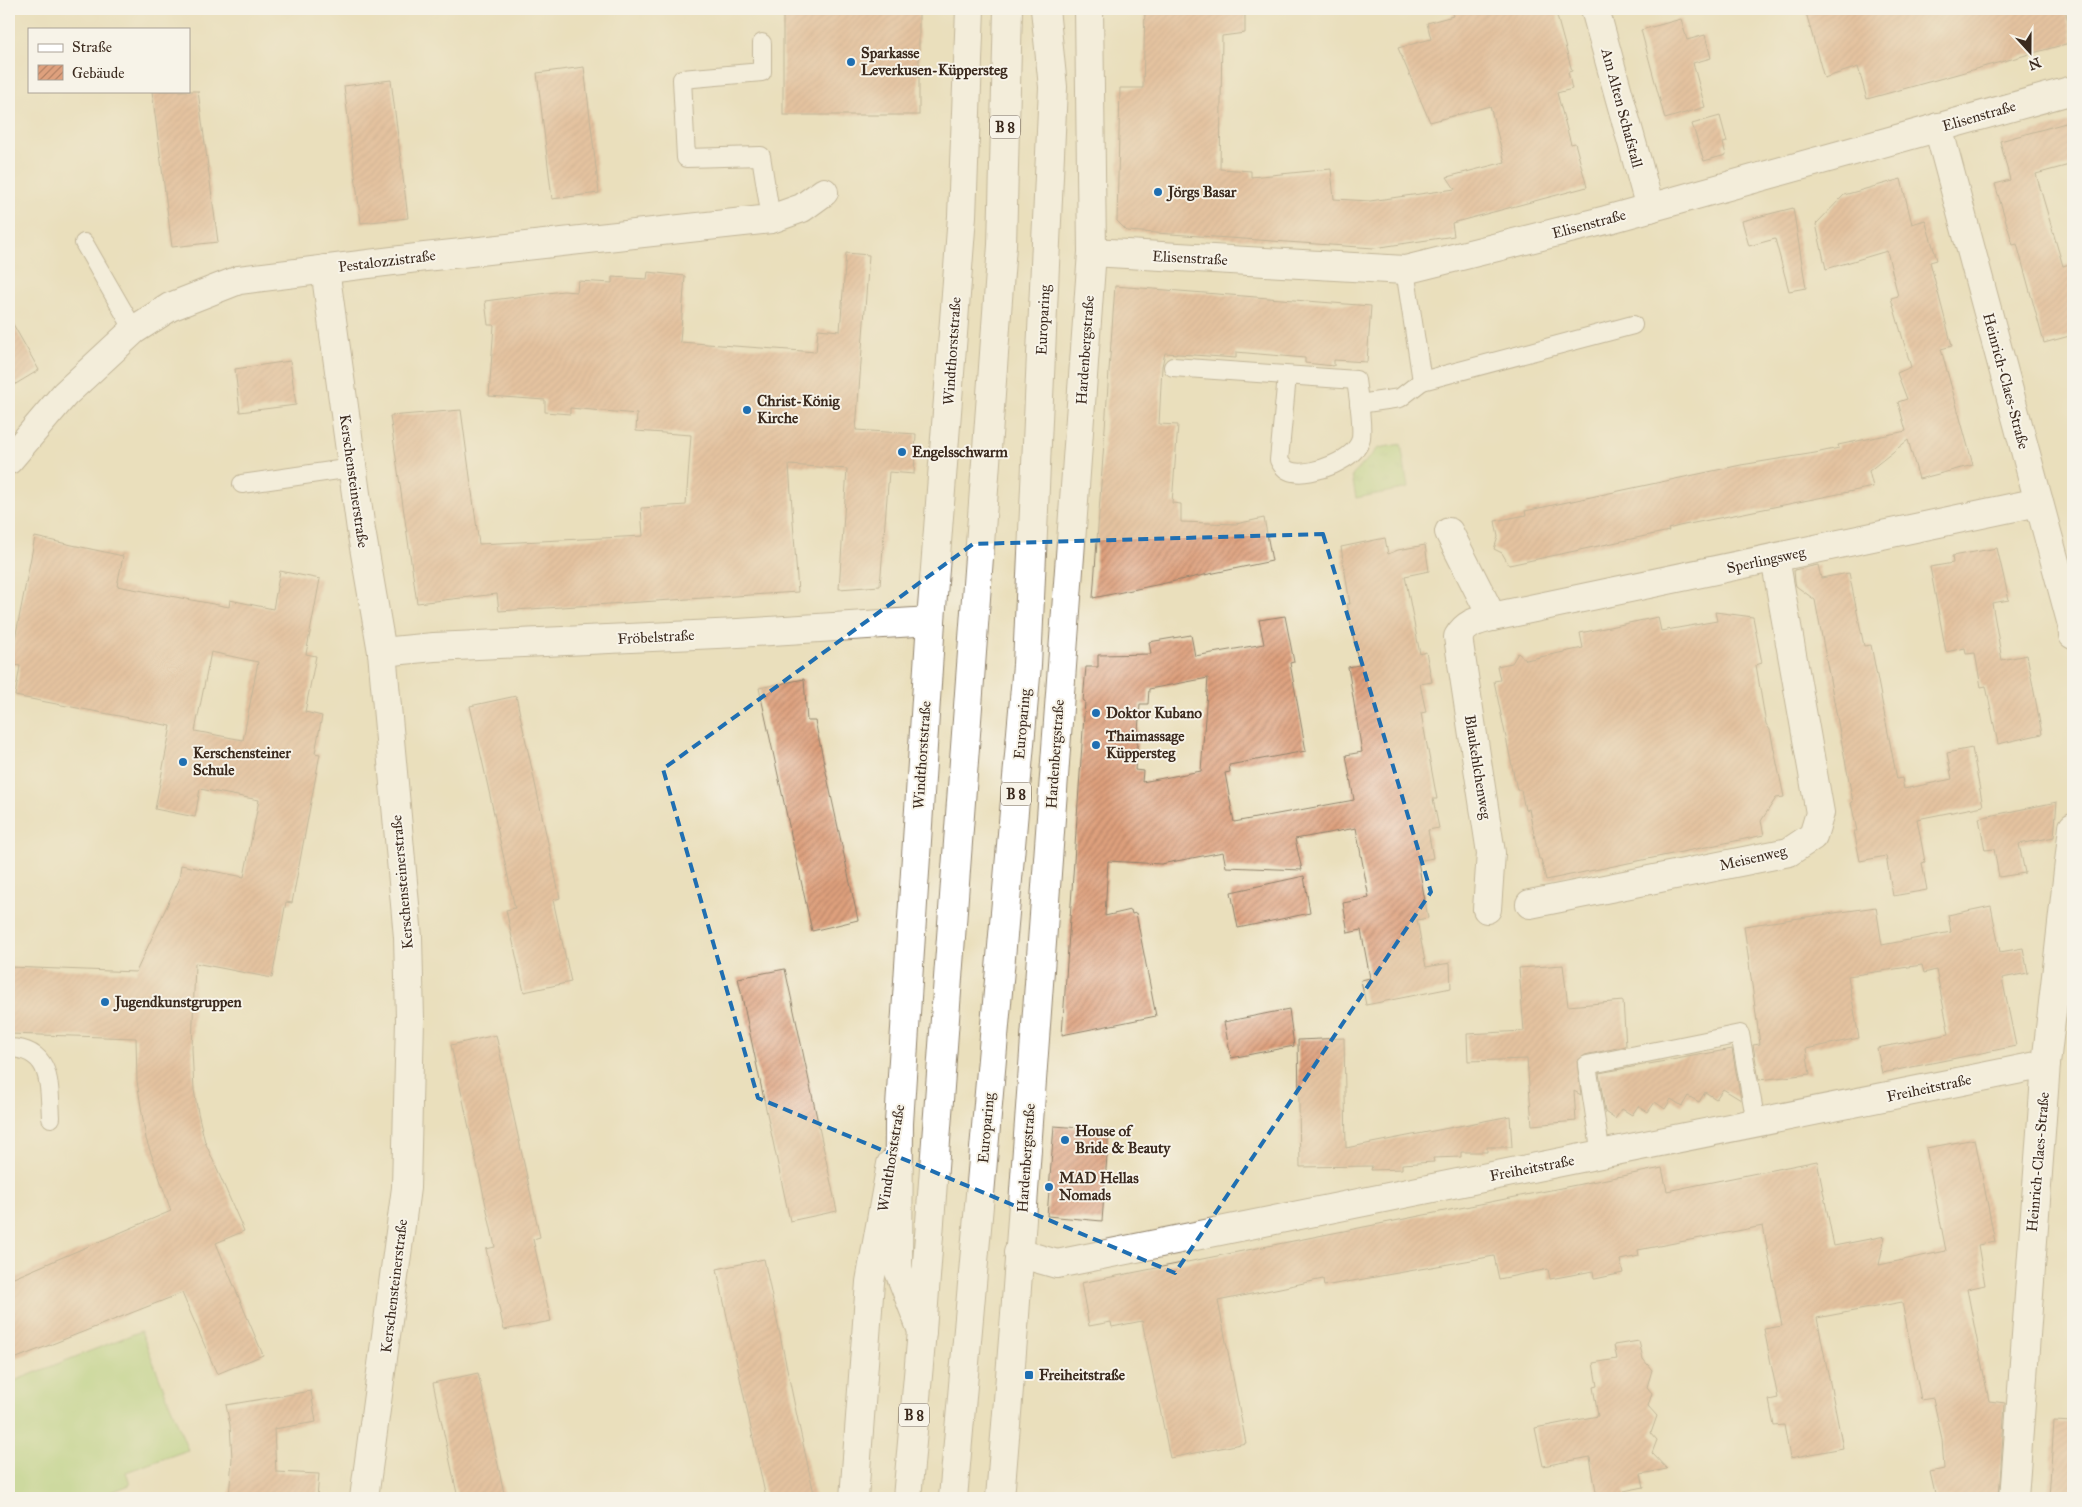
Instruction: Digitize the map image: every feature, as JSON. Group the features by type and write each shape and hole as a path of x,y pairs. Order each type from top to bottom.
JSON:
{"main road":[{"name":"Windthorststraße","path":"854,1498 870,1282 899,1123 931,621 962,216 970,9"},
{"name":"B 8","path":"907,1498 922,1331 1002,245 1008,9"},
{"name":"Europaring","path":"953,1498 1027,665 1053,87 1045,9"},
{"name":"Hardenbergstraße","path":"1000,1498 1092,252 1089,9"},
{"name":"Am Alten Schafstall","path":"1595,9 1650,208"},
{"name":"Elisenstraße","path":"1092,252 1405,270 1650,208 2073,90"},
{"name":"Heinrich-Claes-Straße","path":"1938,128 2072,625 2073,635"},
{"name":"Pestalozzistraße","path":"9,460 65,394 134,330 170,307 239,280 326,268 771,219 802,208 824,192"},
{"name":"Kerschensteinerstraße","path":"326,268 352,468 382,652 408,937 410,1019 406,1178 386,1347 364,1498"},
{"name":"Sperlingsweg","path":"1464,628 1475,621 1492,617 2039,502"},
{"path":"1449,532 1492,617"},
{"name":"Meisenweg","path":"1530,904 1789,852 1812,836 1820,813 1775,558"},
{"name":"Fröbelstraße","path":"382,652 434,647 738,633 931,621"},
{"name":"Blaukehlchenweg","path":"1464,628 1458,637 1491,853 1487,908"},
{"name":"Heinrich-Claes-Straße","path":"2014,1498 2046,1064 2073,827"},
{"name":"Freiheitstraße","path":"1018,1254 1057,1264 2046,1064"},
{"path":"899,1123 898,1269 922,1331"}],"lane":[{"path":"762,43 762,72 682,79 686,158 760,156 771,219"},
{"path":"84,243 134,330"},
{"path":"1405,270 1422,381"},
{"path":"1359,404 1400,398 1422,381 1633,325"},
{"path":"1173,367 1356,380 1361,439 1352,453 1337,464 1313,471 1294,472 1284,468 1279,460 1287,376"},
{"path":"242,484 352,468"},
{"path":"1601,1155 1587,1065 1630,1055 1740,1034 1756,1124"},
{"path":"9,1048 22,1048 38,1056 49,1078 50,1118"}],"highlighted area":[{"path":"1323,534 1431,892 1175,1273 758,1098 663,769 973,544"}],"green space":[{"path":"1401,444 1408,488 1356,498 1352,476 1378,448"},
{"path":"141,1331 188,1450 126,1472 130,1485 95,1498 9,1498 9,1383"}],"building":[{"name":"Sparkasse Leverkusen-Küppersteg","path":"783,9 919,9 919,115 783,115"},
{"path":"1145,9 1245,9 1245,33 1222,36 1220,169 1251,171 1251,177 1331,169 1334,199 1370,201 1455,189 1447,177 1505,162 1490,106 1430,122 1398,48 1431,39 1427,23 1453,16 1451,9 1555,9 1572,71 1568,72 1572,89 1557,93 1571,144 1575,143 1587,187 1452,223 1454,236 1374,248 1127,231 1117,221 1120,88 1143,88"},
{"path":"1805,9 2065,9 2073,42 1867,99 1858,67 1824,78"},
{"path":"1681,19 1687,40 1705,35 1711,58 1693,63 1705,107 1665,119 1641,30"},
{"path":"584,67 599,193 552,199 537,73"},
{"path":"391,80 408,218 361,223 344,86"},
{"path":"198,91 218,242 172,247 152,92"},
{"path":"1720,116 1727,142 1723,143 1726,155 1704,161 1692,124"},
{"path":"2073,121 2073,164 2036,174 2063,266 2073,263 2073,335 2044,343 2017,244 2013,245 1995,184 2010,180 2000,141"},
{"path":"1901,179 1912,224 1925,220 1937,260 1930,262 1952,346 1941,349 1973,465 1919,479 1908,440 1869,471 1873,487 1679,526 1668,529 1669,531 1509,565 1502,553 1494,549 1498,537 1495,521 1526,515 1525,511 1741,465 1839,448 1838,445 1906,431 1898,402 1907,399 1897,373 1911,367 1891,298 1898,296 1887,251 1826,269 1816,224 1844,195"},
{"path":"1793,208 1806,288 1789,291 1775,239 1749,246 1742,221"},
{"path":"846,253 869,255 856,430 916,434 914,474 889,472 880,586 839,589 847,469 789,465 798,592 499,611 497,594 417,603 390,416 461,410 479,544 643,536 641,508 686,505 691,435 636,431 637,414 570,408 570,414 545,412 545,400 489,396 494,325 488,325 485,301 563,291 577,292 578,281 612,283 612,277 647,279 648,272 685,276 680,342 816,352 818,329 840,331"},
{"path":"1115,286 1371,306 1367,362 1334,360 1334,366 1305,363 1305,358 1236,352 1236,358 1165,353 1162,366 1159,424 1178,425 1172,503 1181,504 1181,522 1236,524 1264,518 1272,561 1093,598"},
{"path":"9,317 39,370 9,388"},
{"path":"290,361 296,405 240,412 235,369"},
{"path":"35,537 123,556 117,586 229,607 230,600 273,609 280,571 320,579 306,654 316,656 305,712 322,716 315,753 320,754 292,903 286,902 272,978 195,963 192,1049 194,1090 198,1113 205,1142 244,1231 216,1243 263,1355 217,1374 182,1293 9,1361 9,1280 171,1211 146,1139 137,1081 136,1038 9,1034 9,967 136,972 179,880 181,865 244,877 259,800 200,789 195,817 155,809 171,726 15,696 20,666 10,664","holes":["211,652 258,662 243,740 195,731"]},
{"path":"1385,538 1388,554 1398,550 1425,545 1429,571 1405,576 1420,654 1426,652 1432,682 1420,684 1426,712 1421,713 1437,799 1433,799 1439,828 1428,830 1433,858 1418,861 1428,918 1417,920 1426,967 1450,963 1451,988 1366,1005 1361,980 1370,978 1361,930 1348,933 1343,903 1369,898 1356,828 1295,839 1302,870 1226,867 1223,852 1161,864 1108,861 1105,916 1131,910 1132,914 1136,913 1156,1016 1062,1035 1086,667 1098,667 1098,655 1151,654 1149,642 1191,635 1195,656 1264,644 1259,620 1285,616 1294,662 1290,663 1306,751 1229,765 1230,772 1225,773 1234,822 1354,800 1346,755 1362,752 1348,667 1359,665 1347,604 1350,604 1341,547","holes":["1208,678 1201,771 1142,782 1143,771 1135,770 1140,704 1148,704 1149,689"]},
{"path":"1997,548 2009,600 1992,603 2002,660 2027,655 2042,734 1998,744 1986,686 1981,687 1975,653 1966,654 1965,648 1946,652 1930,567 1953,563 1952,556"},
{"path":"1818,565 1821,578 1849,573 1864,646 1871,645 1897,779 1902,778 1904,789 1952,779 1947,753 1972,748 1983,806 1917,819 1925,862 1922,863 1927,890 1893,896 1886,856 1860,861 1854,831 1857,831 1851,803 1853,802 1815,600 1796,586 1795,582 1794,570"},
{"path":"1715,612 1753,617 1762,663 1756,665 1766,724 1770,730 1784,797 1776,798 1761,821 1764,835 1546,880 1541,859 1539,859 1529,809 1525,810 1521,790 1517,790 1494,681 1500,680 1497,666 1512,663 1518,653 1526,660 1583,648 1580,633 1658,617 1661,631 1717,621"},
{"path":"804,679 807,721 815,721 858,920 812,931 759,688"},
{"path":"516,696 560,898 553,900 571,982 524,992 506,910 515,908 470,706"},
{"path":"2057,802 2054,837 2019,844 2025,873 1999,877 1994,849 1985,850 1979,818"},
{"path":"1304,876 1310,913 1238,928 1231,892"},
{"path":"1991,906 2000,952 2023,948 2028,973 2002,978 2016,1046 1882,1073 1877,1048 1949,1034 1936,970 1924,973 1922,965 1848,976 1859,1038 1806,1049 1810,1074 1759,1080 1753,1045 1760,1044 1744,926 1876,907 1882,945 1951,932 1948,915"},
{"path":"1563,965 1568,1006 1623,1001 1626,1046 1585,1055 1577,1061 1581,1095 1574,1091 1576,1121 1532,1125 1527,1059 1468,1061 1467,1034 1524,1031 1519,968"},
{"path":"785,969 837,1211 790,1221 738,978"},
{"path":"1289,1009 1294,1046 1231,1058 1224,1022"},
{"path":"496,1035 540,1237 533,1239 551,1321 504,1330 486,1249 495,1247 451,1045"},
{"path":"1344,1038 1346,1148 1510,1116 1512,1147 1487,1147 1487,1152 1461,1152 1461,1157 1433,1158 1434,1162 1402,1164 1402,1169 1371,1170 1372,1166 1300,1167 1298,1040"},
{"path":"1732,1049 1741,1100 1723,1089 1716,1099 1705,1092 1699,1102 1688,1096 1682,1106 1671,1099 1665,1109 1655,1102 1648,1112 1638,1106 1632,1115 1622,1109 1615,1119 1605,1112 1599,1073"},
{"path":"1054,1126 1109,1130 1102,1221 1047,1216"},
{"path":"1975,1139 1995,1242 1978,1245 1985,1285 1967,1289 1989,1401 2005,1403 1999,1498 1936,1498 1930,1472 1944,1469 1942,1439 1933,1398 1921,1400 1902,1302 1817,1318 1843,1448 1790,1458 1784,1425 1774,1426 1769,1400 1778,1398 1764,1329 1782,1326 1763,1226 1638,1250 1639,1256 1620,1260 1623,1273 1595,1279 1593,1271 1550,1279 1548,1269 1499,1279 1494,1256 1324,1286 1323,1279 1218,1301 1246,1443 1170,1458 1142,1321 1112,1327 1111,1322 1089,1326 1081,1283 1662,1168 1667,1191 1817,1161 1834,1246 1885,1236 1879,1265 1946,1251 1926,1148"},
{"path":"764,1259 815,1498 766,1498 734,1350 717,1269"},
{"path":"1639,1341 1643,1359 1652,1370 1647,1387 1652,1393 1648,1406 1657,1416 1651,1433 1657,1440 1652,1453 1667,1469 1641,1474 1644,1487 1624,1491 1626,1498 1597,1498 1590,1457 1543,1466 1535,1428 1598,1416 1593,1387 1597,1386 1593,1363 1617,1359 1614,1345"},
{"path":"478,1373 505,1498 458,1498 433,1383"},
{"path":"311,1391 316,1422 274,1429 276,1472 319,1474 317,1498 229,1498 232,1458 230,1425 226,1405"},
{"path":"2054,1421 2073,1422 2073,1498 2049,1498"}],"place":[{"name":"Sparkasse Leverkusen-Küppersteg","path":"851,62"},
{"name":"Jörgs Basar","path":"1158,192"},
{"name":"Christ-König Kirche","path":"747,410"},
{"name":"Engelsschwarm","path":"902,452"},
{"name":"Doktor Kubano","path":"1096,713"},
{"name":"Thaimassage Küppersteg","path":"1096,745"},
{"name":"Kerschensteiner Schule","path":"183,762"},
{"name":"Jugendkunstgruppen","path":"105,1002"},
{"name":"House of Bride & Beauty","path":"1065,1140"},
{"name":"MAD Hellas Nomads","path":"1049,1187"},
{"name":"Freiheitstraße","path":"1029,1375"}]}
